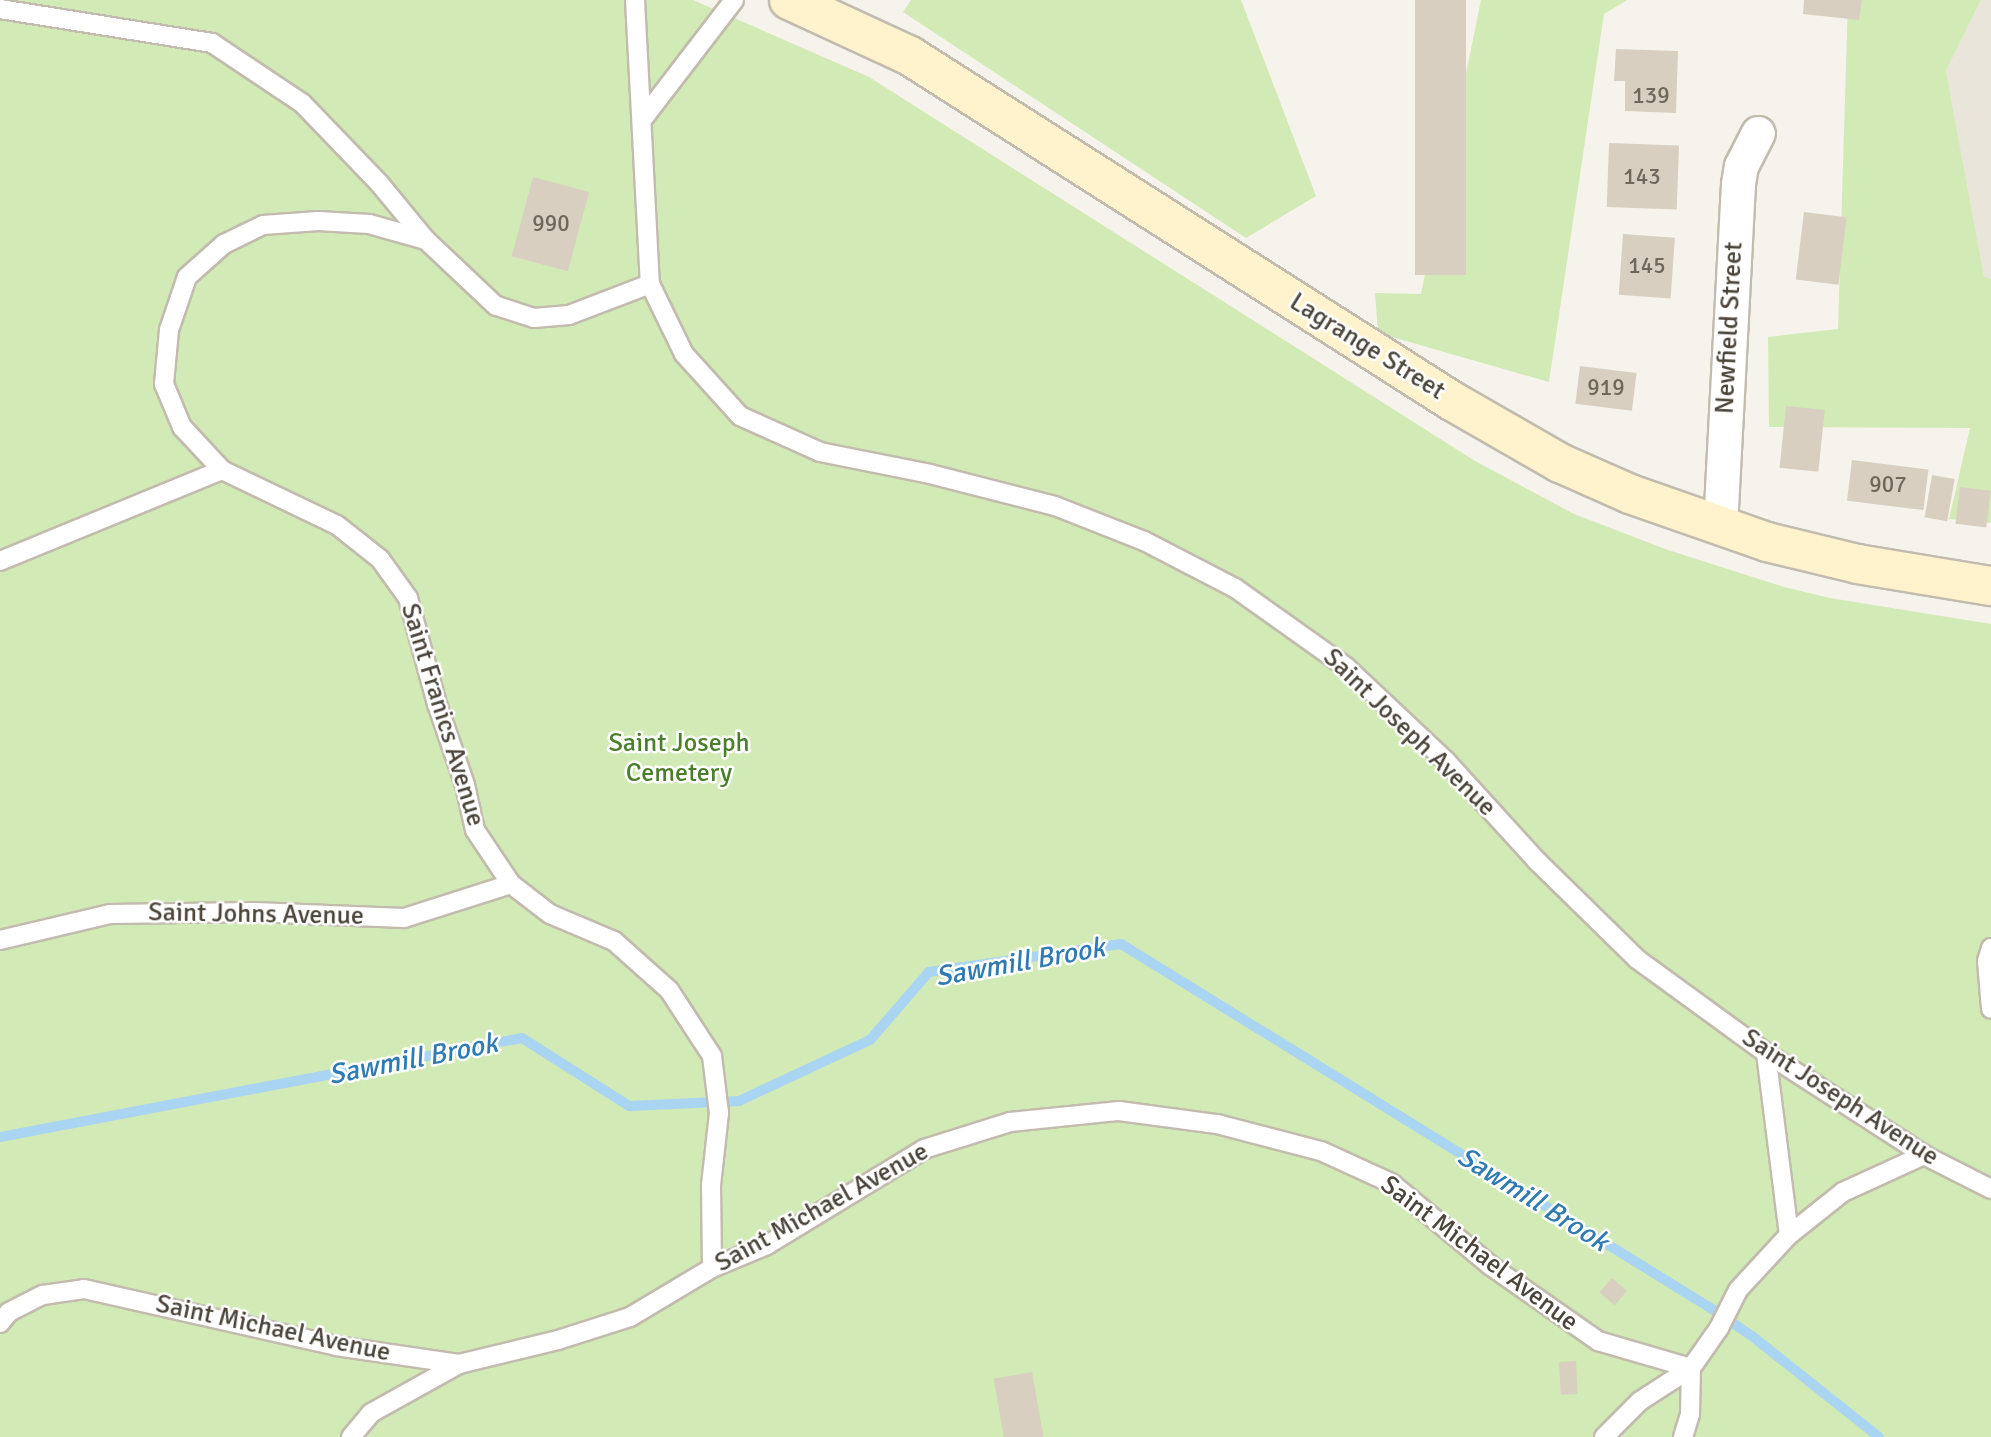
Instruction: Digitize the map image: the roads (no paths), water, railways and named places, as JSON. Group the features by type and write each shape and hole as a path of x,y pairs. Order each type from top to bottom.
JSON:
{"main road":[{"name":"Lagrange Street","path":"789,0 887,44 932,69 1490,424 1595,479 1720,527 1825,558 1991,586"}],"street":[{"name":"Newfield Street","path":"1720,527 1738,184 1741,166 1758,133"}],"lane":[{"name":"Saint Joseph Avenue","path":"635,0 650,284 684,354 740,415 820,452 930,474 1055,506 1144,541 1235,588 1346,667 1446,761 1537,861 1637,959 1766,1053 1924,1156 1991,1189"},
{"path":"642,120 734,0"},
{"name":"Saint Franics Avenue","path":"0,9 212,43 302,103 379,183 426,240 496,306 534,318 569,316 650,284"},
{"name":"Saint Franics Avenue","path":"426,240 369,223 318,221 263,225 224,244 187,277 169,330 164,384 182,427 222,470 337,525 380,559 408,598 437,704 466,785 475,830 510,884"},
{"path":"0,561 222,470"},
{"path":"510,884 550,914 614,941 669,990 712,1056 719,1113 711,1185 712,1268"},
{"name":"Saint Johns Avenue","path":"0,940 110,914 254,912 404,918 510,884"},
{"path":"1991,948 1987,961 1991,1009"},
{"path":"1766,1053 1789,1235"},
{"name":"Saint Michael Avenue","path":"0,1322 9,1312 43,1295 84,1289 336,1346 459,1364 558,1340 630,1317 712,1268 767,1245 924,1149 1010,1122 1119,1111 1217,1124 1321,1151 1391,1183 1491,1266 1598,1341 1691,1368"},
{"path":"1604,1437 1640,1401 1691,1368 1719,1328 1738,1290 1789,1235 1843,1192 1924,1156"},
{"path":"351,1437 372,1413 459,1364"},
{"path":"1683,1437 1690,1414 1691,1368"}],"waterway":[{"name":"Sawmill Brook","path":"0,1137 522,1038 629,1106 739,1101 870,1040 929,972 1121,944 1709,1307 1752,1336 1879,1437"}],"park label":[{"name":"Saint Joseph Cemetery","path":"679,759"}]}
